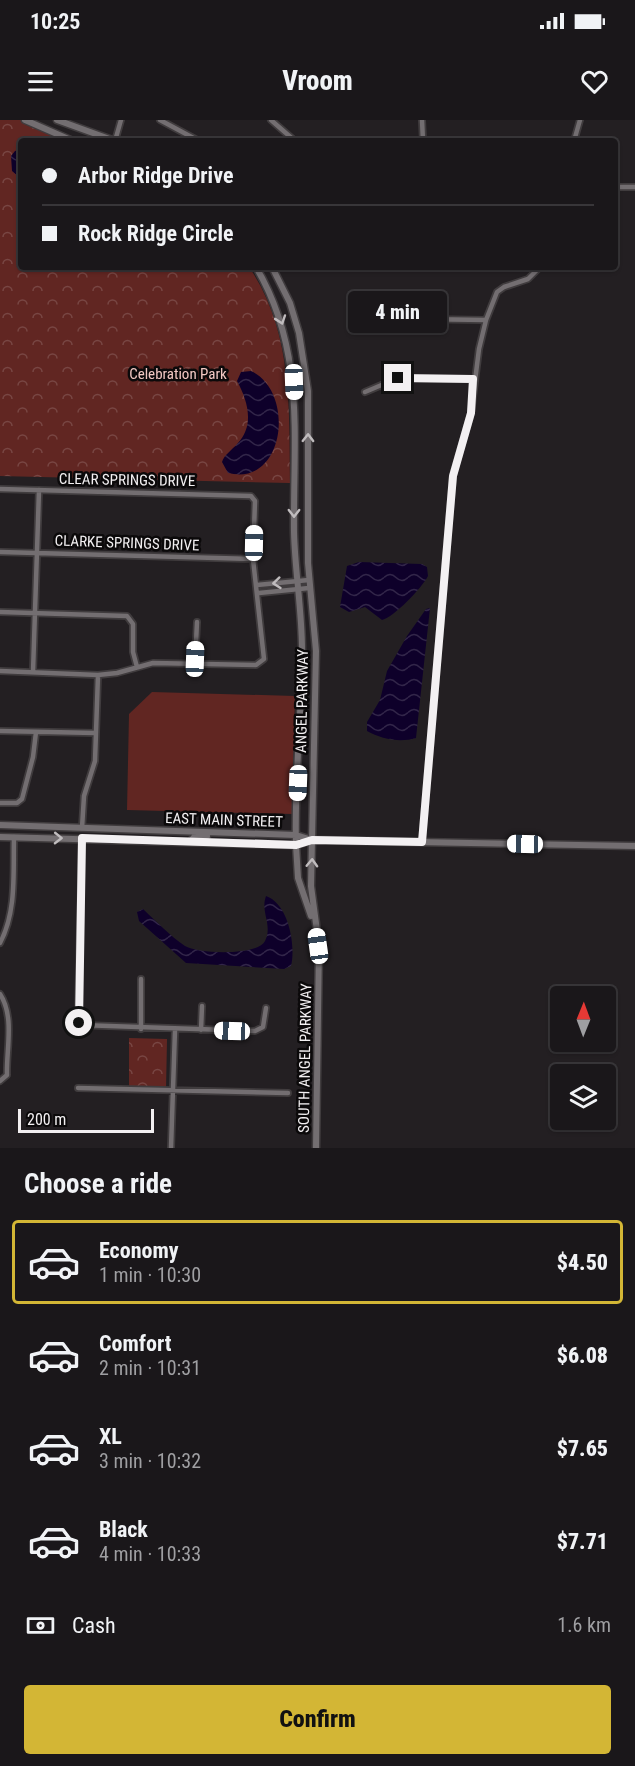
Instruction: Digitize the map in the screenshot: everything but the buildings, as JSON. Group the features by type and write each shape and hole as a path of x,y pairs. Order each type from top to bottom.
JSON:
{"main road":[{"path":"25,120 66,138"},
{"path":"57,120 107,138"},
{"name":"ANGEL PARKWAY","path":"258,270 278,311 293,372 296,581 302,649 296,845 298,878 317,933"},
{"name":"ANGEL PARKWAY","path":"274,270 290,303 299,333 307,375 309,588 316,651 311,902 317,933"},
{"name":"EAST MAIN STREET","path":"0,825 296,835 312,840"},
{"path":"82,828 82,838"},
{"path":"190,842 194,837 234,833"},
{"name":"EAST MAIN STREET","path":"0,837 296,845 312,840"},
{"path":"312,840 635,846"},
{"name":"SOUTH ANGEL PARKWAY","path":"316,1148 317,933"}],"street":[{"path":"116,138 122,120"},
{"path":"160,120 193,138"},
{"path":"271,120 292,138"},
{"path":"422,120 423,138"},
{"path":"575,138 580,120"},
{"path":"618,187 635,187"},
{"path":"422,842 453,476 471,413 473,379 486,320 497,292 504,287 528,279 537,270"},
{"path":"351,318 486,320"},
{"path":"365,392 398,378 473,379"},
{"name":"CLEAR SPRINGS DRIVE","path":"0,489 253,497 253,559"},
{"path":"33,672 39,490"},
{"name":"CLARKE SPRINGS DRIVE","path":"0,552 253,559"},
{"path":"0,671 98,675 117,673 153,663 261,663 263,644 259,593 253,559"},
{"path":"257,585 309,580"},
{"path":"259,593 309,588"},
{"path":"0,612 129,617 133,624 133,656 137,667"},
{"path":"195,663 197,622"},
{"path":"82,828 84,796 95,767 98,675"},
{"path":"0,731 96,733"},
{"path":"0,803 17,803 22,799 33,757 36,732"},
{"path":"0,943 11,907 14,837"},
{"path":"82,838 78,1021 80,1025 141,1029 255,1031 263,1027 266,1008"},
{"path":"141,979 141,1029"},
{"path":"0,994 8,1015 3,1080"},
{"path":"201,1030 202,1006"},
{"path":"171,1148 175,1030"},
{"path":"78,1088 288,1093"}],"green space":[{"name":"Celebration Park","path":"0,120 21,120 59,138 18,138 18,270 251,270 274,317 286,371 290,483 0,476"},
{"path":"152,692 295,696 292,814 127,810 129,714"},
{"path":"129,1038 167,1039 166,1089 129,1088"}],"water":[{"path":"18,150 18,176 12,171 11,156"},
{"path":"251,371 265,382 274,398 279,416 278,435 272,452 262,466 247,473 228,473 222,462 243,437 248,421 247,405 237,381 241,372"},
{"path":"359,562 422,564 427,567 428,576 407,602 382,620 365,607 349,612 340,607 347,566"},
{"path":"430,608 416,738 397,740 372,734 367,731 367,722 380,700 387,671 407,636 426,609"},
{"path":"266,896 274,900 280,908 289,927 292,958 291,966 284,969 186,963 139,921 137,912 143,909 174,938 192,949 214,952 240,951 260,946 265,941 268,929 264,908"}],"route":[{"path":"79,1023 82,838 296,845 312,840 422,842 453,476 471,413 473,379 398,378"}]}
